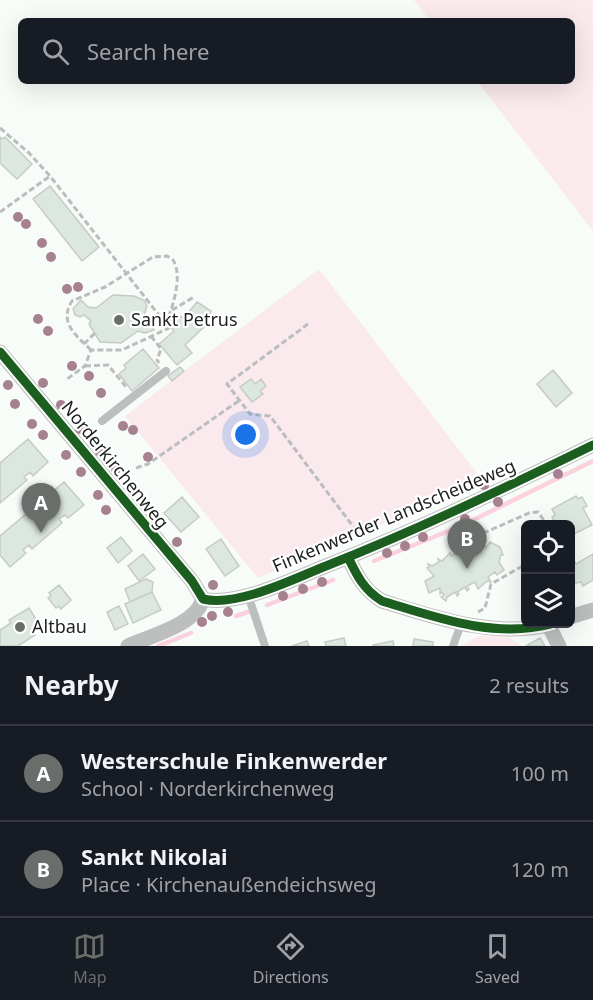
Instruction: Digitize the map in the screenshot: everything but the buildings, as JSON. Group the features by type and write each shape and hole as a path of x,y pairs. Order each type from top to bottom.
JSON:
{"street":[{"name":"Norderkirchenweg","path":"0,352 192,581 203,599"},
{"name":"Finkenwerder Landscheideweg","path":"203,599 230,600 248,595 348,557 449,514 593,446"},
{"path":"348,557 360,582 371,595 382,601 461,624 509,629 521,627"},
{"path":"128,646 185,620 198,610 203,599"},
{"path":"575,615 593,610"},
{"path":"548,628 559,646"}],"lane":[{"path":"102,422 166,371"},
{"path":"248,595 266,646"},
{"path":"453,646 461,624"}],"path":[{"path":"0,128 29,153 50,176 97,233 126,274 169,328 122,350 91,350 70,331 68,308 80,296 105,287 126,274 153,257 167,256 173,260 179,274 172,300 172,310 166,323"},
{"path":"0,213 50,176"},
{"path":"172,310 194,297"},
{"path":"308,324 227,384 250,414 270,416 369,548"},
{"path":"84,344 95,333"},
{"path":"151,336 161,350 157,360 166,371"},
{"path":"85,366 91,350"},
{"path":"67,379 85,366 108,365 134,397"},
{"path":"136,468 148,464 240,400"},
{"path":"452,523 458,537 486,532 529,513 538,512 543,520"},
{"path":"461,624 485,608 491,584 521,566"}],"shaded area":[{"path":"414,0 593,0 593,231 479,84 575,84 575,18 428,18"},
{"path":"319,269 483,481 258,578 125,416"},
{"path":"506,635 522,646 461,646 478,636"}],"waterway":[{"path":"374,561 461,526 593,461"},
{"path":"267,605 333,580"},
{"path":"236,616 248,612"},
{"path":"158,646 191,633"}],"cycle path":[{"path":"0,352 192,581 203,599 217,600 249,596 282,584 427,523 593,445"},
{"path":"348,557 362,582 382,601 444,619 486,628 530,628"}],"place":[{"name":"Sankt Petrus","path":"119,320"},
{"name":"Westerschule Finkenwerder","path":"41,533"},
{"name":"Sankt Nikolai","path":"467,569"},
{"name":"Altbau","path":"20,627"}]}
